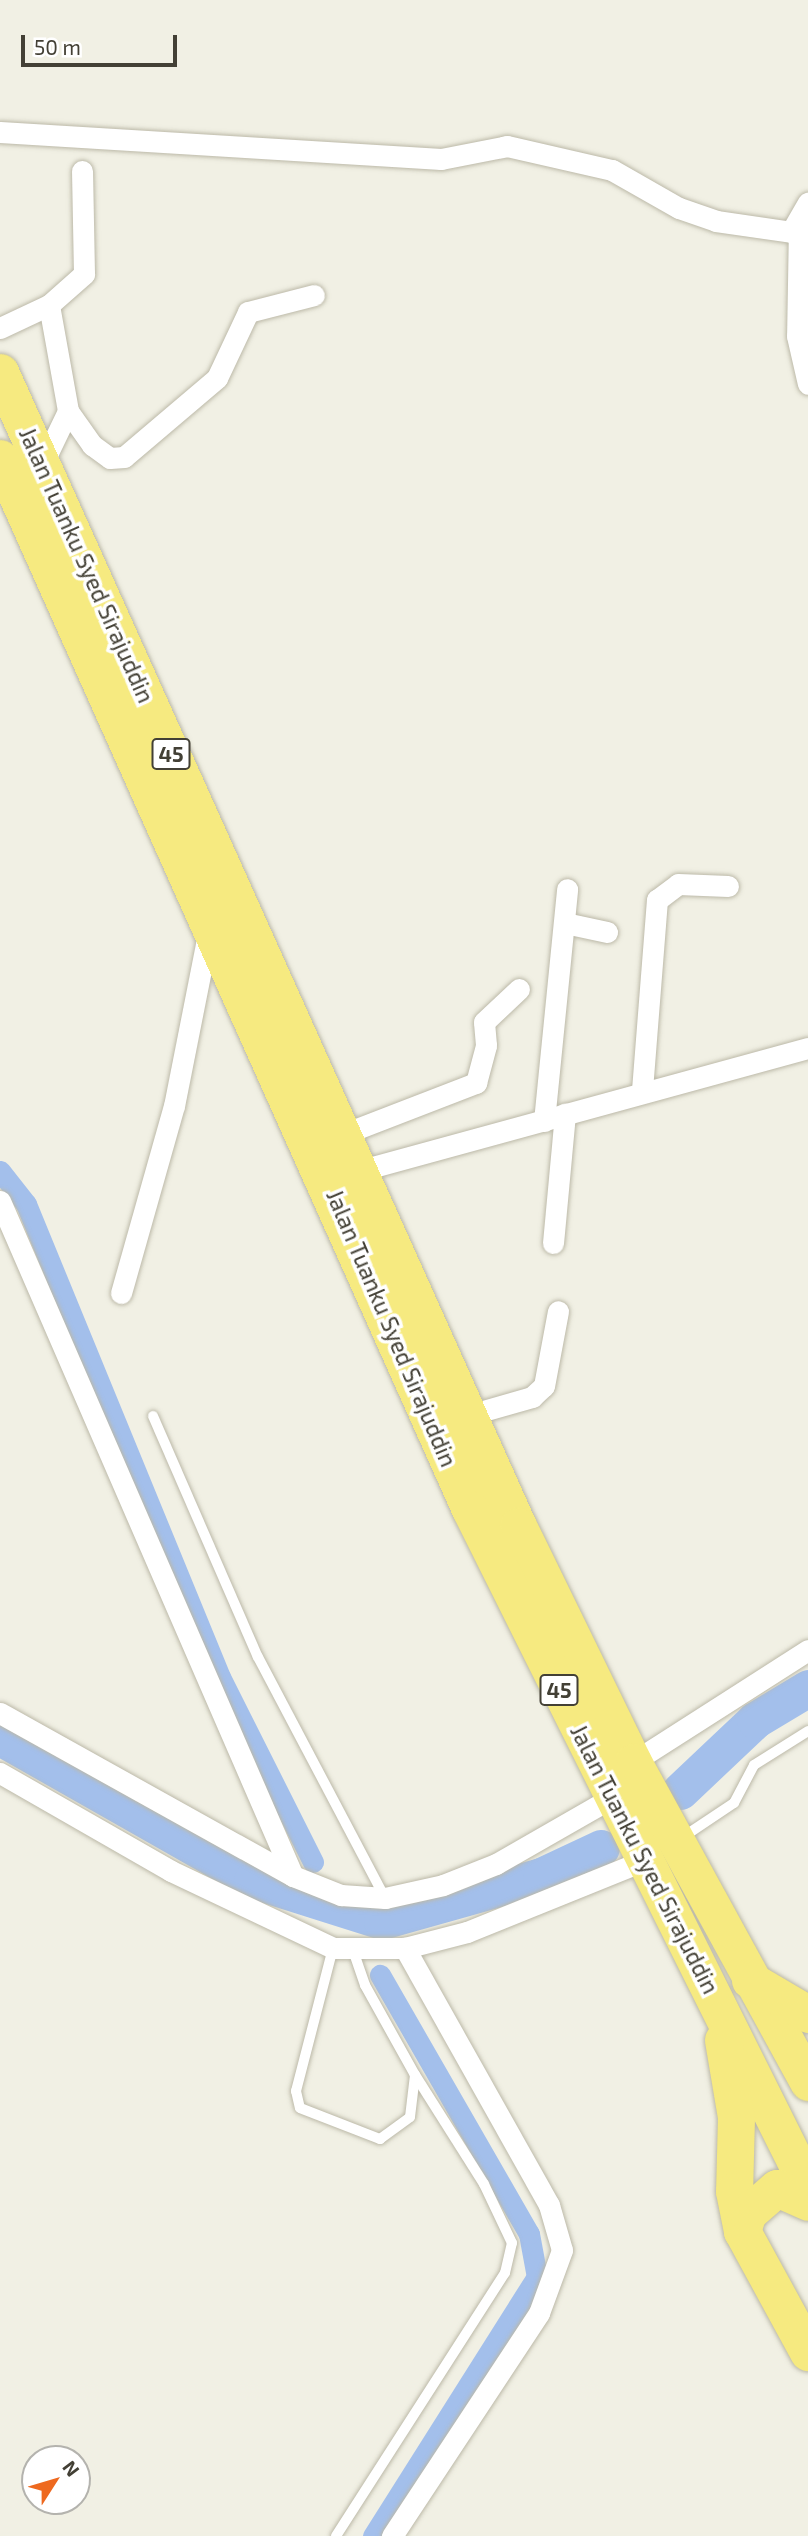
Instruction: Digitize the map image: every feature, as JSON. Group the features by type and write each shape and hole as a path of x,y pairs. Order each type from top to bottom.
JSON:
{"highway":[{"name":"Jalan Tuanku Syed Sirajuddin","path":"0,372 43,463 341,1135 343,1177 470,1509 613,1797 660,1851 750,1980 808,2082"},
{"name":"Jalan Tuanku Syed Sirajuddin","path":"0,458 210,924 469,1415 633,1762 660,1851 716,1998 808,2188"},
{"path":"750,1980 808,2014"},
{"path":"716,1998 736,2117 734,2191 741,2231 808,2352"},
{"path":"741,2231 748,2213 777,2188 808,2202"}],"street":[{"path":"0,132 441,159 507,146 612,170 678,208 716,221 791,232 799,226"},
{"path":"0,328 49,304 84,274 82,171"},
{"path":"808,202 799,226 797,336 808,384"},
{"path":"49,304 68,411 92,445 110,458 124,457 217,378 248,312 314,295"},
{"path":"43,463 68,411"},
{"path":"642,1090 657,900 678,884 728,886"},
{"path":"544,1121 567,889"},
{"path":"565,923 607,932"},
{"path":"121,1293 174,1106 210,924"},
{"path":"341,1135 476,1083 486,1045 484,1023 519,989"},
{"path":"343,1177 544,1121 642,1090 808,1048"},
{"path":"553,1243 565,1114"},
{"path":"0,1201 293,1875"},
{"path":"469,1415 532,1396 544,1387 558,1311"},
{"path":"633,1762 808,1650"},
{"path":"0,1713 293,1875 341,1895 385,1898 496,1864 613,1797"},
{"path":"0,1773 171,1871 343,1949 405,1948 467,1932 660,1851"},
{"path":"393,2536 539,2313 562,2250 548,2205 405,1948"}],"lane":[{"path":"153,1416 258,1657 385,1898"},
{"path":"660,1851 734,1803 754,1765 808,1731"},
{"path":"336,2536 505,2273 512,2243 484,2184 415,2075 343,1949"},
{"path":"343,1949 296,2091 300,2108 380,2138 410,2117 415,2075"}],"waterway":[{"path":"0,1171 26,1204 220,1677 313,1862"},
{"path":"680,1791 755,1720 808,1688"},
{"path":"0,1737 252,1880 382,1921 541,1876 601,1848"},
{"path":"373,2536 537,2277 529,2234 380,1975"}]}
